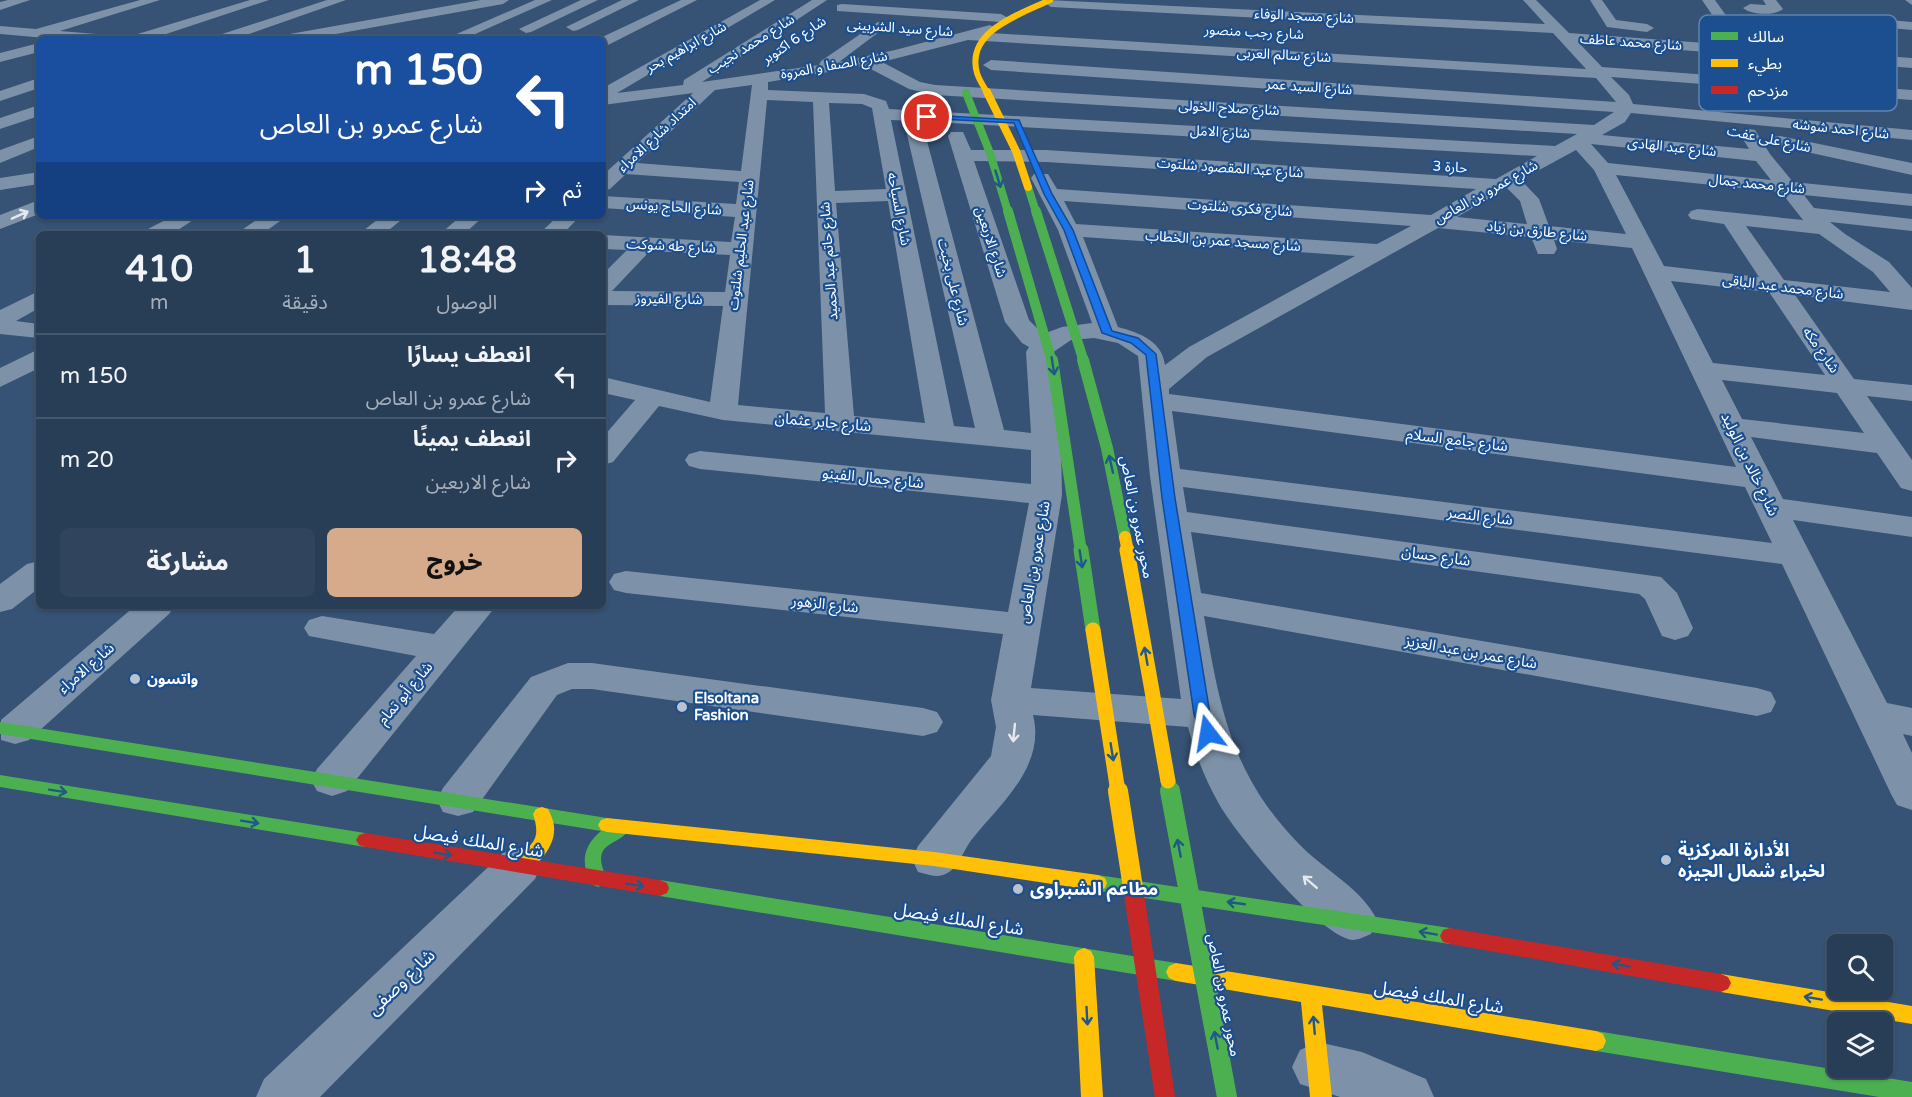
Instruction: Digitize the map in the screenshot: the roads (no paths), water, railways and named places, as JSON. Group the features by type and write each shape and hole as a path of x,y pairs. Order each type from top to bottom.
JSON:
{"main road":[{"path":"955,57 962,40 987,16 1027,0"},
{"name":"محور عمرو بن العاص","path":"1052,1 1000,25 984,36 976,51 977,72 1016,151 1083,353 1098,410 1118,494 1176,829 1227,1097"},
{"path":"956,73 990,153 1051,353 1166,1097"},
{"path":"8,729 622,827 934,860 1354,920 1912,1015"},
{"name":"شارع الملك فيصل","path":"0,781 1912,1092"},
{"path":"519,866 540,850 545,840 546,821 542,814"},
{"path":"598,879 591,870 592,850 599,840 622,827"},
{"path":"1081,1093 1083,957"},
{"path":"1311,995 1320,1082"}],"street":[{"path":"0,6 24,0"},
{"path":"49,36 122,9 154,0"},
{"path":"146,36 263,0"},
{"path":"352,27 426,0"},
{"path":"367,36 385,26 503,0"},
{"path":"301,36 352,27 385,26 469,32 546,0"},
{"path":"512,35 592,0"},
{"path":"556,35 611,10 634,6 661,7 691,0"},
{"name":"شارع ابراهيم بحر","path":"606,96 639,73 769,0"},
{"name":"شارع محمد نجيب","path":"681,89 821,0"},
{"path":"922,13 940,0"},
{"path":"1528,0 1599,72 1621,99 1652,93"},
{"path":"1596,0 1609,21 1621,26 1665,29"},
{"path":"1707,0 1728,15"},
{"path":"1751,15 1750,8 1776,9 1769,0"},
{"name":"شارع الصفا و المروة","path":"606,98 761,78 866,60 919,45 970,36 1019,19 1052,1"},
{"name":"شارع مسجد الوفاء","path":"1052,1 1561,33"},
{"path":"293,7 332,4"},
{"path":"231,36 332,4"},
{"path":"273,36 332,4"},
{"path":"848,4 922,13 1044,20"},
{"name":"شارع 6 اكتوبر","path":"828,17 848,4"},
{"path":"0,6 35,12"},
{"path":"582,36 634,6"},
{"path":"971,16 984,6"},
{"path":"606,40 661,7"},
{"path":"721,8 750,11"},
{"path":"122,9 214,15"},
{"path":"470,10 512,14"},
{"path":"1201,39 1211,11"},
{"path":"1828,15 1870,11 1875,15"},
{"path":"1305,45 1306,16"},
{"path":"443,29 492,22"},
{"path":"696,22 726,24"},
{"path":"1410,22 1413,52"},
{"name":"شارع سيد الشربينى","path":"854,43 883,26 855,24"},
{"path":"1897,25 1912,26"},
{"name":"شارع سيد الشربينى","path":"919,45 930,30 970,36"},
{"path":"4,32 36,40"},
{"name":"شارع محمد عاطف","path":"1561,33 1699,45"},
{"path":"970,36 972,42 991,65 1008,95 1018,127 1048,194 1069,230 1108,333"},
{"name":"شارع سالم العربى","path":"970,36 1201,39 1305,45 1413,52 1508,68 1699,80"},
{"path":"668,37 698,40"},
{"path":"0,58 36,41"},
{"path":"820,68 854,43 919,45"},
{"path":"1897,48 1912,49"},
{"path":"640,54 670,56"},
{"path":"1581,54 1699,63"},
{"name":"شارع صلاح الخولى","path":"866,60 924,88 1579,140"},
{"name":"شارع محمد عاطف","path":"1897,62 1912,63"},
{"name":"شارع السيد عمر","path":"991,65 1621,99"},
{"path":"1508,68 1515,86"},
{"path":"612,71 639,73"},
{"path":"761,78 821,98 875,101 880,105 883,120"},
{"name":"شارع عبد الحليم شلتوت","path":"723,412 761,78"},
{"path":"0,84 36,80"},
{"path":"0,90 36,81"},
{"path":"0,96 36,81"},
{"name":"امتداد شارع الامراء","path":"606,182 711,85"},
{"name":"شارع سالم العربى","path":"1897,94 1912,95"},
{"path":"606,114 628,96"},
{"name":"شارع حاتم عبد الحميد","path":"821,98 825,198 840,424"},
{"name":"شارع على عفت","path":"1621,99 1749,134 1912,169"},
{"name":"شارع احمد شوشه","path":"1621,99 1699,109"},
{"name":"شارع عمرو بن العاص","path":"934,860 959,825 981,803 999,779 1011,754 1016,729 1010,700 1046,495 1046,443 1039,352 1044,345 1052,339 1070,333 1108,333 1122,336 1144,347 1213,342 1243,328 1619,118 1621,99"},
{"name":"شارع احمد شوشه","path":"1718,111 1912,135"},
{"path":"0,124 35,114"},
{"path":"883,120 914,126 1018,127"},
{"path":"883,120 1394,148 1579,140"},
{"name":"شارع السياحه","path":"883,120 941,433"},
{"name":"شارع على بخيت","path":"914,126 992,438"},
{"name":"شارع الاربعين","path":"954,128 1017,321 1031,338 1044,345"},
{"path":"1749,134 1762,156 1808,213 1823,228 1869,257 1885,271 1912,303"},
{"name":"شارع عبد الهادى","path":"1579,140 1762,156"},
{"name":"شارع خالد بن الوليد","path":"1579,140 1602,168 1640,242 1912,794"},
{"path":"0,157 36,142"},
{"name":"حارة 3","path":"1394,148 1397,160 1405,164 1510,179"},
{"name":"شارع عبد المقصود شلتوت","path":"963,155 1032,156 1510,179"},
{"path":"1852,156 1885,197"},
{"path":"621,168 749,177"},
{"name":"شارع محمد جمال","path":"1602,168 1912,200"},
{"path":"3,184 36,178"},
{"path":"1510,179 1529,199 1543,241"},
{"path":"825,198 897,194"},
{"name":"شارع فكرى شلتوت","path":"1048,194 1433,221"},
{"name":"شارع الحاج يونس","path":"606,202 745,211"},
{"path":"0,223 36,207"},
{"path":"1808,213 1912,225"},
{"path":"1698,215 1823,228"},
{"path":"162,231 184,219"},
{"path":"252,231 272,219"},
{"path":"374,231 392,219"},
{"path":"455,231 470,219"},
{"path":"553,231 567,219"},
{"name":"شارع مكه","path":"1730,219 1845,385 1894,444 1912,482"},
{"name":"شارع طارق بن زياد","path":"1433,221 1543,241 1640,242"},
{"name":"شارع مسجد عمر بن الخطاب","path":"1069,230 1378,251"},
{"name":"شارع طه شوكت","path":"606,242 740,249"},
{"path":"606,284 645,244"},
{"path":"1869,257 1901,261"},
{"name":"شارع محمد عبد الباقى","path":"1655,272 1912,303"},
{"name":"شارع الفيروز","path":"606,298 735,299"},
{"path":"0,320 36,300"},
{"path":"0,327 36,331"},
{"name":"شارع عمرو بن العاص","path":"1156,394 1213,342"},
{"path":"1144,347 1151,354 1165,476 1202,714 1214,753 1234,793 1264,836 1305,879 1354,920"},
{"path":"0,380 36,359"},
{"path":"1703,370 1912,393"},
{"name":"شارع جابر عثمان","path":"606,386 689,407 723,412 1046,443"},
{"name":"شارع جامع السلام","path":"1156,394 1757,479"},
{"path":"606,448 612,433 652,397"},
{"path":"1731,426 1894,444"},
{"name":"شارع جمال الفينو","path":"700,460 1046,495"},
{"name":"شارع النصر","path":"1165,476 1795,556"},
{"path":"1771,507 1912,527"},
{"name":"شارع حسان","path":"1172,520 1649,585 1660,593 1675,628"},
{"path":"0,601 36,573"},
{"name":"شارع الزهور","path":"626,582 1024,626"},
{"name":"شارع عمر بن عبد العزيز","path":"1185,601 1757,702"},
{"name":"شارع الامراء","path":"8,729 153,609"},
{"name":"شارع أبو تمام","path":"332,780 475,609"},
{"path":"322,628 442,648"},
{"path":"458,800 535,694 555,680 568,676 592,676 923,722"},
{"path":"1010,700 1202,714"},
{"path":"1873,715 1912,722"},
{"name":"شارع وصفى","path":"283,1097 519,866"},
{"path":"1320,1082 1362,1077 1407,1097"}],"place":[{"name":"واتسون","path":"135,679"},
{"name":"Elsoltana Fashion","path":"682,707"},
{"name":"الأدارة المركزية لخبراء شمال الجيزه","path":"1666,860"},
{"name":"مطاعم الشبراوى","path":"1018,889"}]}
